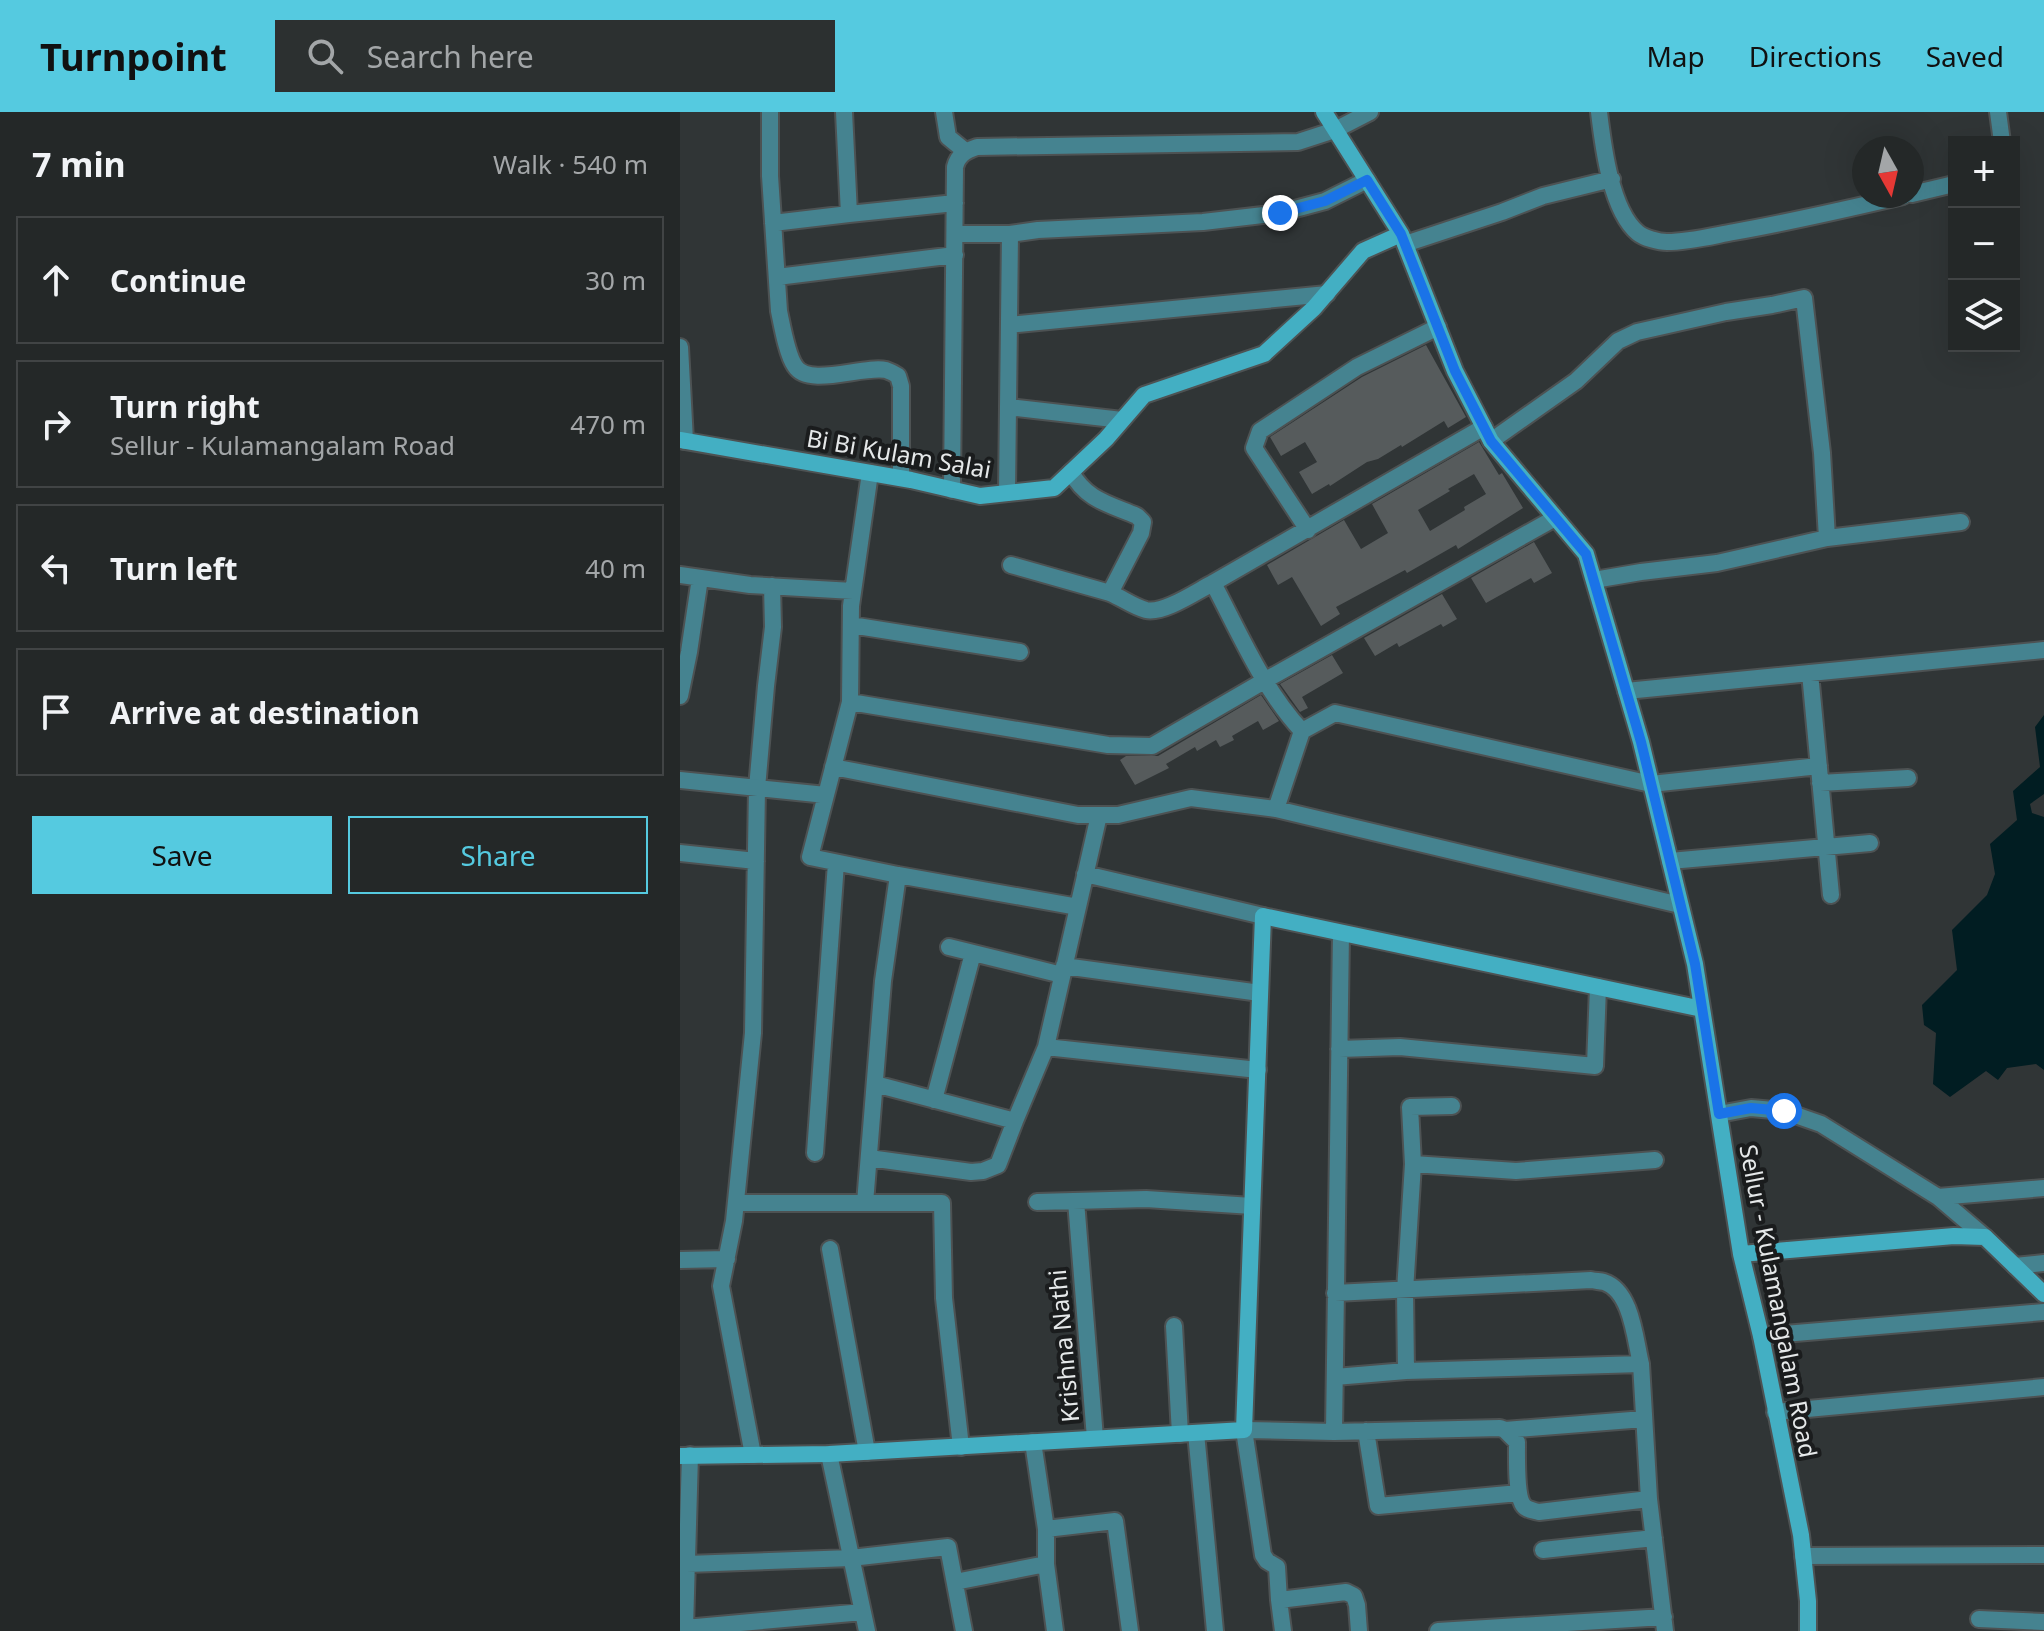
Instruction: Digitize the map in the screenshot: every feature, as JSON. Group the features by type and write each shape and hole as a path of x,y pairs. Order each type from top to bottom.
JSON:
{"street":[{"path":"770,112 770,176 779,311 795,367 814,376 875,369 888,370 898,376 901,386 901,478"},
{"path":"844,112 849,214"},
{"path":"944,112 948,137 965,151"},
{"name":"Sellur - Kulamangalam Road","path":"1324,112 1403,239 1455,371 1488,434 1586,554 1651,784 1695,964 1741,1254 1761,1336 1801,1535 1808,1631"},
{"path":"952,490 955,167 957,159 965,151 977,147 1298,142 1335,130 1370,112"},
{"path":"1599,112 1617,204 1640,235 1663,242 1689,240 1852,207"},
{"path":"1998,112 2001,136"},
{"path":"1403,239 1502,212 1543,196 1612,179"},
{"path":"955,234 1010,234 1203,222 1280,213 1325,201 1367,180"},
{"path":"1924,191 1948,185"},
{"path":"773,223 955,203"},
{"path":"1007,493 1010,234"},
{"name":"Bi Bi Kulam Salai","path":"683,440 901,478 980,496 1054,488 1106,439 1144,395 1264,354 1314,308 1363,251 1403,239"},
{"path":"777,277 955,255"},
{"path":"1009,325 1327,294"},
{"path":"1011,565 1110,593 1145,610 1156,611 1168,607 1488,434 1576,381 1618,341 1637,332 1804,298 1822,453 1827,538"},
{"path":"1308,530 1254,448 1260,431 1357,367 1438,327"},
{"path":"680,347 683,440"},
{"path":"1008,407 1122,420"},
{"path":"1071,472 1086,493 1137,516 1143,522 1141,533 1110,593"},
{"path":"870,473 853,591 850,702 810,857 1078,907"},
{"path":"850,702 1108,745 1152,746 1555,518"},
{"path":"1594,580 1717,563 1827,538 1961,522"},
{"path":"680,575 772,586 853,591"},
{"path":"680,696 700,578"},
{"path":"1213,583 1264,681 1302,731"},
{"path":"753,1455 721,1286 736,1203 753,1033 757,788 773,627 772,586"},
{"path":"851,625 1020,652"},
{"path":"1626,691 2044,650"},
{"path":"1810,673 1831,895"},
{"path":"1276,809 1302,731 1335,713 1651,784 1819,766"},
{"path":"833,767 1078,815 1118,815 1191,798 1276,809 1680,905"},
{"path":"1820,783 1908,778"},
{"path":"680,780 826,795"},
{"path":"869,1158 971,1172 998,1165 1046,1047 1099,815"},
{"path":"1670,861 1870,843"},
{"path":"680,853 756,861"},
{"path":"815,1153 836,863"},
{"path":"1085,874 1263,916 1702,1009"},
{"path":"865,1203 883,981 898,875"},
{"path":"1263,916 1244,1430 1263,1555 1277,1567 1283,1631"},
{"path":"1334,1432 1341,933"},
{"path":"949,947 1063,970 1260,993"},
{"path":"934,1100 973,953"},
{"path":"1339,1049 1400,1047 1595,1066 1598,987"},
{"path":"1046,1047 1258,1070"},
{"path":"875,1084 1015,1121"},
{"path":"1406,1371 1405,1291 1413,1164 1410,1107 1452,1106"},
{"path":"1719,1114 1751,1108 1784,1111 1821,1124 1938,1197 2044,1294"},
{"path":"1413,1164 1516,1171 1655,1160"},
{"path":"1938,1197 2044,1188"},
{"path":"1037,1202 1146,1199 1252,1206"},
{"name":"Krishna Nathi","path":"1076,1201 1095,1438"},
{"path":"736,1203 942,1203 944,1298 961,1447"},
{"path":"1741,1254 1954,1236 1985,1237"},
{"path":"830,1249 867,1452"},
{"path":"680,1260 727,1259"},
{"path":"2015,1266 2044,1263"},
{"path":"1335,1293 1591,1280 1607,1282 1618,1290 1627,1303 1641,1364 1649,1499 1665,1624 1438,1631"},
{"path":"1761,1336 2044,1312"},
{"path":"1174,1326 1215,1631"},
{"path":"1335,1377 1406,1371 1641,1364"},
{"path":"1775,1412 2044,1387"},
{"path":"863,1612 683,1629 687,1564 685,1456 829,1454 1244,1430 1505,1430 1644,1419"},
{"path":"1505,1430 1517,1442 1519,1493 1527,1509 1539,1512 1649,1499"},
{"path":"1366,1431 1378,1506 1519,1493"},
{"path":"1033,1442 1046,1529 1046,1564 1055,1631"},
{"path":"829,1454 867,1631"},
{"path":"1046,1529 1115,1521 1130,1631"},
{"path":"1543,1550 1654,1538"},
{"path":"687,1564 851,1558 948,1547 964,1631"},
{"path":"1803,1556 2044,1555"},
{"path":"955,1582 1046,1564"},
{"path":"1279,1600 1346,1592 1354,1596 1359,1631"},
{"path":"1979,1619 2044,1622"}],"water":[{"path":"2044,715 2044,794 2030,804 2032,813 2044,817 2044,1070 2036,1064 2007,1068 1998,1080 1986,1071 1950,1097 1933,1084 1936,1033 1924,1025 1922,1005 1957,970 1952,930 1987,895 1995,874 1990,844 2017,820 2013,791 2040,767 2035,727"}],"building":[{"path":"1426,345 1466,417 1448,428 1444,421 1402,447 1367,462 1312,494 1299,472 1317,462 1305,442 1281,456 1270,437 1362,377"},
{"path":"1479,442 1523,508 1458,549 1456,545 1336,607 1340,614 1321,626 1292,577 1278,585 1267,565 1344,520 1361,549 1388,533 1372,504","holes":["1474,474 1486,494 1430,531 1418,510"]},
{"path":"1534,542 1552,573 1534,583 1531,578 1486,603 1471,578"},
{"path":"1442,594 1457,619 1443,627 1441,624 1399,647 1397,643 1375,656 1364,638"},
{"path":"1332,655 1343,673 1302,697 1308,708 1300,712 1280,684"},
{"path":"1261,695 1279,721 1263,730 1258,721 1220,747 1216,740 1197,751 1195,747 1166,764 1169,768 1135,785 1120,760 1126,756 1158,756"}],"route":[{"path":"1280,213 1325,201 1367,180 1401,234 1455,371 1491,441 1586,554 1641,742 1695,964 1719,1114 1751,1108 1784,1111"}]}
